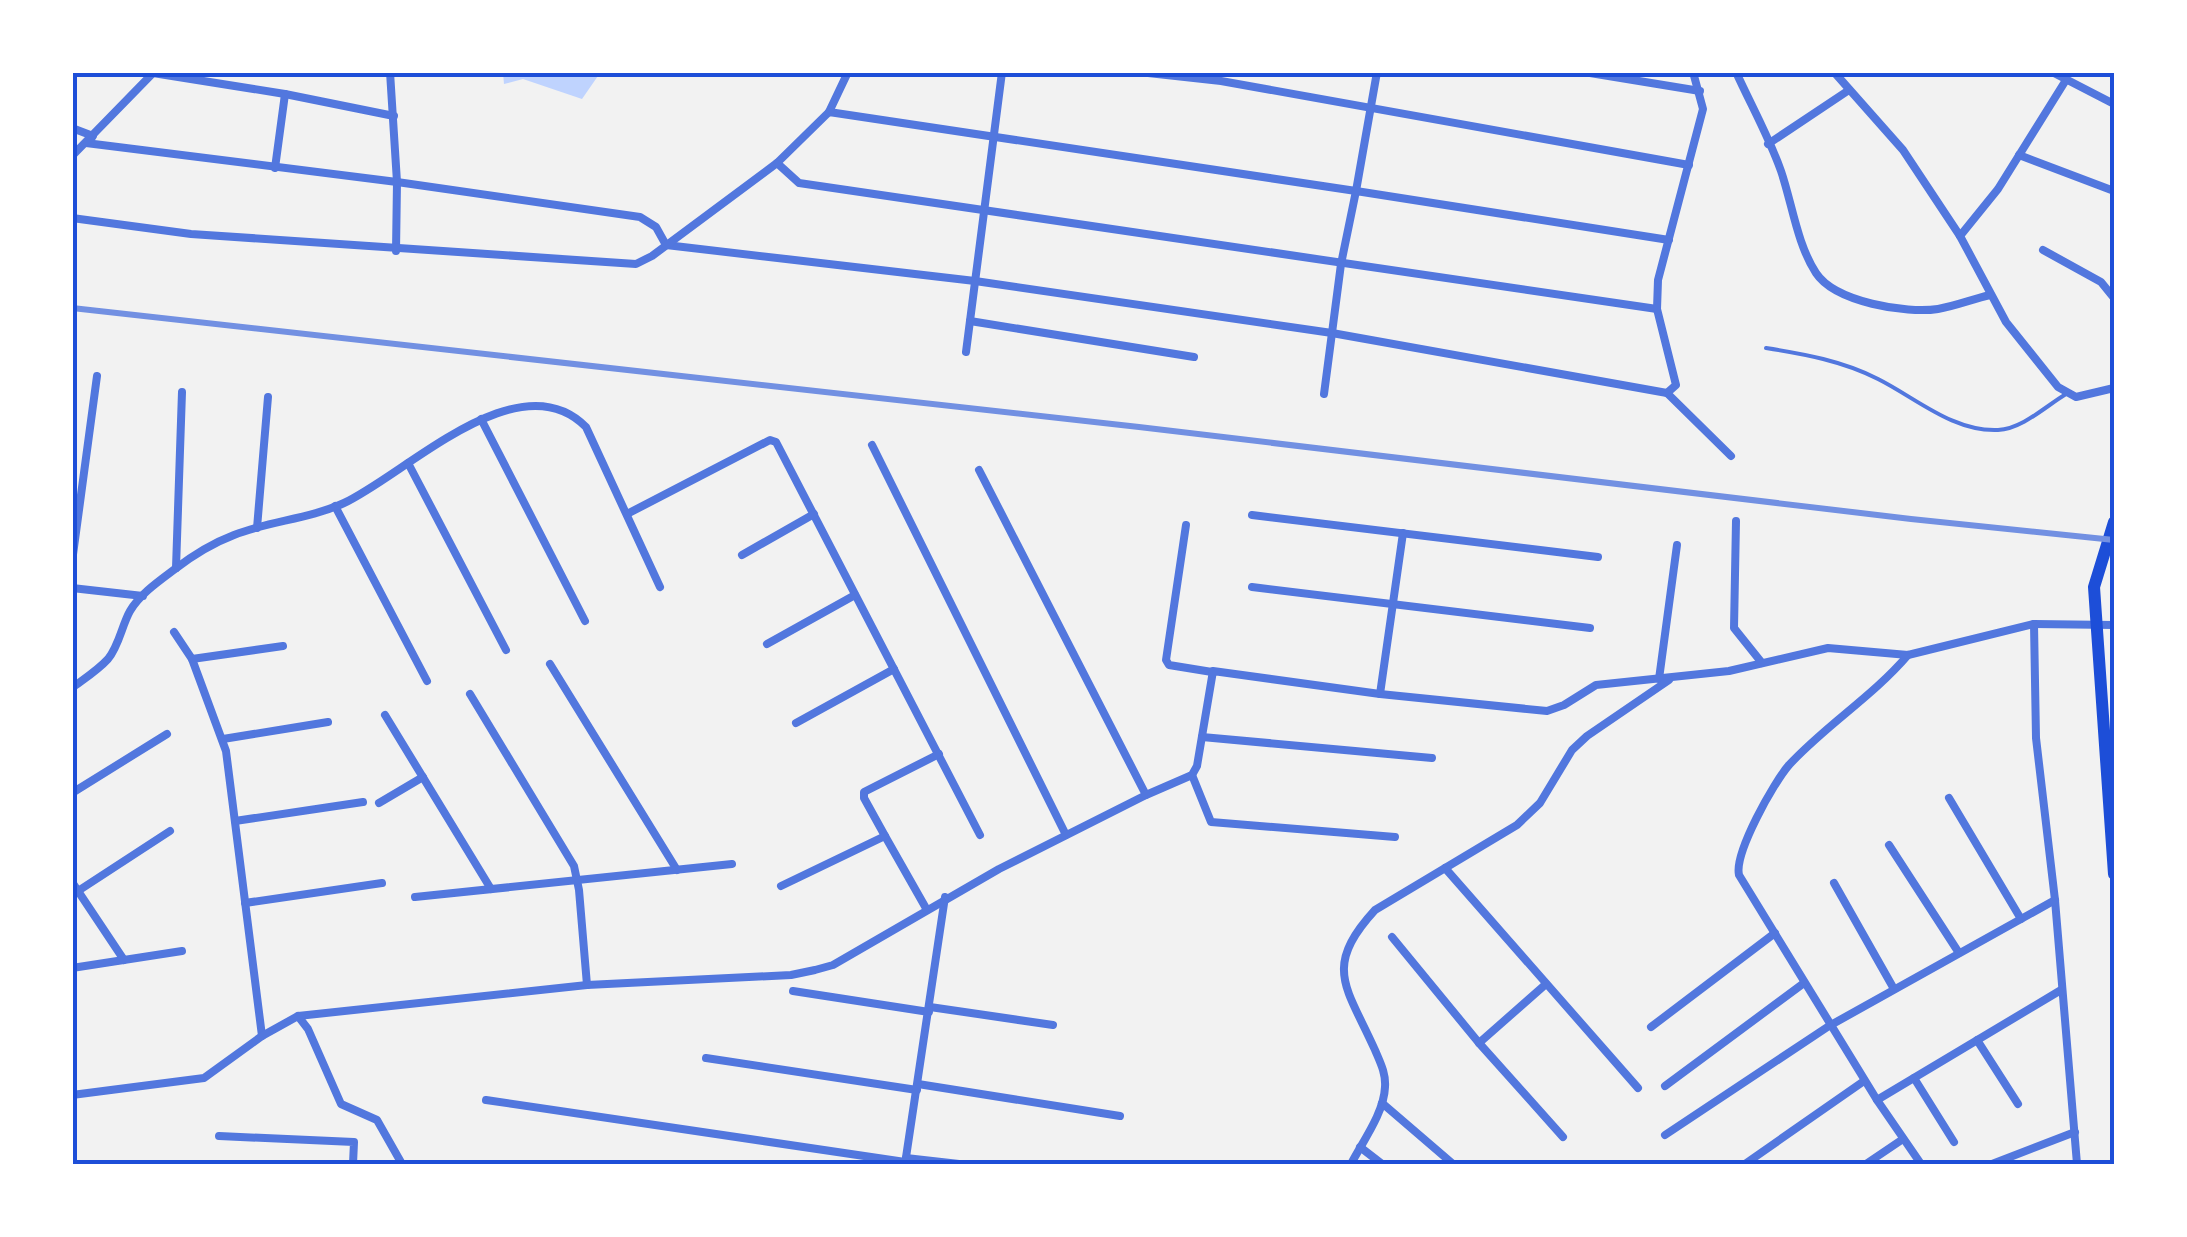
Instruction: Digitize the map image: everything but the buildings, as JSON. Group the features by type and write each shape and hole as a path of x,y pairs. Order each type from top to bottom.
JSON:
{"main road":[{"path":"2114,522 2094,587 2114,874"}],"street":[{"path":"390,72 397,182 396,250"},
{"path":"72,218 191,234 636,264 776,164 828,112 848,72"},
{"path":"966,352 1002,72"},
{"path":"1139,72 1221,81 1689,165"},
{"path":"1324,394 1341,264 1377,72"},
{"path":"1584,72 1700,91"},
{"path":"1666,394 1676,385 1656,309 1658,280 1703,108 1693,72"},
{"path":"1736,72 1779,167 1816,274 1829,288 1906,310 1937,309 1990,294"},
{"path":"1834,72 1903,150 1960,236 2006,322 2066,394 2076,397 2114,388"},
{"path":"2052,72 2114,104"},
{"path":"72,156 154,73 394,116"},
{"path":"1960,236 1998,189 2066,80"},
{"path":"1768,144 1850,90"},
{"path":"275,168 286,94"},
{"path":"828,112 1670,240"},
{"path":"72,128 94,136"},
{"path":"86,143 640,217 656,227 666,245"},
{"path":"2019,155 2114,191"},
{"path":"776,164 799,183 1656,309"},
{"path":"666,245 975,281 1332,333 1666,394 1731,456"},
{"path":"2043,250 2101,282 2114,298"},
{"path":"970,322 1194,357"},
{"path":"72,562 97,376"},
{"path":"176,568 182,392"},
{"path":"257,528 268,396"},
{"path":"72,688 110,657 130,610 176,568 234,535 335,506 480,419 520,407 553,407 572,413 586,427 660,587"},
{"path":"480,419 586,622"},
{"path":"627,514 773,440 980,835"},
{"path":"872,446 1066,835"},
{"path":"408,463 506,650"},
{"path":"979,470 1146,794"},
{"path":"335,506 427,681"},
{"path":"742,555 814,514"},
{"path":"1252,515 1598,556"},
{"path":"1736,520 1734,628 1762,664"},
{"path":"1186,525 1168,665 1380,694 1547,710 1564,705 1596,685 1729,671 1828,648 1908,655 2034,624 2114,625"},
{"path":"1380,694 1403,533"},
{"path":"1658,679 1677,545"},
{"path":"1252,587 1590,628"},
{"path":"72,588 143,596"},
{"path":"767,644 855,594"},
{"path":"2034,624 2036,738 2077,1164"},
{"path":"174,632 192,659 222,739 262,1036"},
{"path":"192,659 284,646"},
{"path":"1908,655 1885,682 1787,767 1740,849 1737,866 1829,1026 1921,1164"},
{"path":"550,664 676,870"},
{"path":"796,723 894,668"},
{"path":"1212,672 1192,775 1210,822 1394,837"},
{"path":"1350,1164 1382,1103 1384,1070 1344,980 1345,949 1374,910 1518,825 1540,804 1572,750 1672,678"},
{"path":"470,694 574,866 587,985"},
{"path":"385,715 491,889"},
{"path":"222,739 328,722"},
{"path":"72,793 167,734"},
{"path":"1202,737 1432,758"},
{"path":"927,910 864,792 939,754"},
{"path":"72,1096 204,1078 262,1036 298,1016 587,985 792,974 833,965 945,897 1146,794 1192,775"},
{"path":"379,803 423,778"},
{"path":"1949,798 2021,919"},
{"path":"235,821 363,802"},
{"path":"124,960 75,886 170,831"},
{"path":"781,886 885,836"},
{"path":"1889,845 1959,954"},
{"path":"414,897 732,864"},
{"path":"1445,868 1638,1088"},
{"path":"245,902 382,883"},
{"path":"1834,883 1894,989"},
{"path":"906,1162 945,897"},
{"path":"1666,1135 1829,1026 2054,900"},
{"path":"1651,1028 1775,933"},
{"path":"1392,937 1563,1138"},
{"path":"72,968 182,951"},
{"path":"1479,1042 1546,984"},
{"path":"1665,1086 1804,984"},
{"path":"1877,1100 2061,990"},
{"path":"793,991 1054,1025"},
{"path":"298,1016 308,1029 341,1104 377,1120 402,1164"},
{"path":"1978,1040 2018,1104"},
{"path":"706,1058 1120,1116"},
{"path":"1914,1078 1954,1142"},
{"path":"1745,1164 1864,1082"},
{"path":"486,1100 906,1162 959,1164"},
{"path":"1382,1103 1453,1164"},
{"path":"1992,1164 2075,1132"},
{"path":"219,1136 354,1142 353,1164"},
{"path":"1866,1164 1904,1139"},
{"path":"1360,1147 1382,1164"}],"lane":[{"path":"1766,348 1849,367 1877,378 1936,413 1972,427 2000,430 2022,422 2066,394"}],"water":[{"path":"503,72 600,73 582,99 523,79 504,84"}],"railway":[{"path":"72,308 2114,540"}]}
